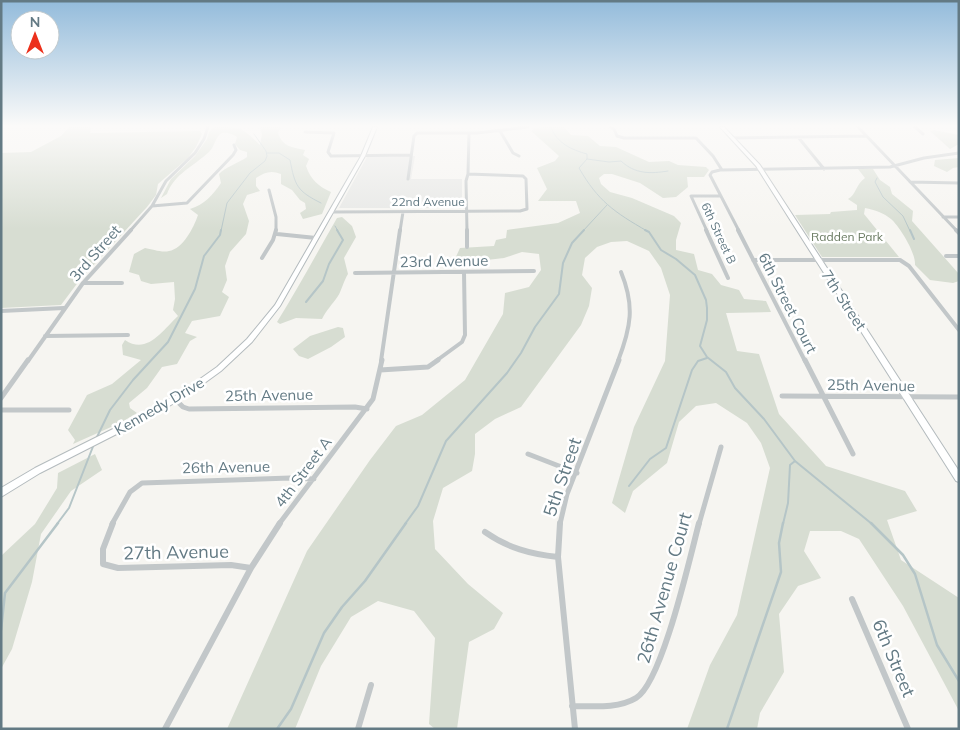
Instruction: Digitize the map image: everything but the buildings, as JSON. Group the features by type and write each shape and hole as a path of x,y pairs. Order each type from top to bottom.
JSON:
{"street":[{"name":"3rd Street","path":"1,398 83,283 152,206 166,181 187,161"},
{"path":"152,206 187,203 227,161"},
{"name":"Kennedy Drive","path":"1,493 49,464 143,419 176,400 223,366 255,335 277,306 360,161"},
{"path":"408,179 410,161"},
{"path":"467,248 466,181 468,161"},
{"path":"716,161 722,170 895,167 914,161"},
{"name":"7th Street","path":"754,161 959,478"},
{"path":"818,161 824,169"},
{"path":"889,161 959,233"},
{"name":"6th Street Court","path":"722,170 712,172 710,176 719,196 853,454"},
{"name":"22nd Avenue","path":"331,212 526,210 528,206 526,179 522,175 468,174"},
{"path":"910,182 959,183"},
{"path":"262,258 277,234 276,215 268,190"},
{"name":"6th Street B","path":"719,196 691,196 728,278"},
{"name":"4th Street A","path":"165,729 251,568 280,523 366,409 375,394 403,212"},
{"path":"943,217 959,217"},
{"path":"277,234 316,238"},
{"path":"946,256 959,256"},
{"path":"753,260 900,260 909,266 959,330"},
{"name":"23rd Avenue","path":"356,273 534,271"},
{"path":"380,370 425,368 462,342 464,338 464,272"},
{"name":"5th Street","path":"575,729 558,557 560,526 562,511 629,333 631,305 621,272"},
{"path":"83,283 122,283"},
{"path":"1,311 64,308"},
{"path":"44,336 128,335"},
{"path":"1,388 8,388"},
{"name":"25th Avenue","path":"782,396 959,397"},
{"name":"25th Avenue","path":"176,400 183,407 189,409 355,407 366,409"},
{"path":"1,410 69,410"},
{"name":"26th Avenue Court","path":"572,706 626,704 638,698 651,684 658,670 721,447"},
{"path":"528,454 576,473"},
{"name":"26th Avenue","path":"103,564 101,560 103,549 117,514 130,492 138,485 147,481 314,479"},
{"path":"485,532 509,548 527,554 558,557"},
{"name":"27th Avenue","path":"103,564 118,568 231,565 251,568"},
{"name":"6th Street","path":"852,599 908,729"},
{"path":"358,729 371,685"}],"shaded area":[{"path":"365,161 414,161 411,179 462,179 462,202 438,202 437,208 339,208"}],"green space":[{"path":"1,161 184,161 158,184 156,195 147,207 79,281 61,305 1,308"},
{"path":"190,161 198,161 174,181 167,194 161,198 171,179"},
{"path":"239,161 308,161 306,166 310,175 319,185 331,192 322,214 303,219 300,213 306,209 305,203 292,190 281,184 281,174 268,172 256,178 256,186 260,191 247,195 243,204 249,221 246,234 230,252 225,266 227,280 222,292 229,297 220,316 192,321 185,333 197,337 190,341 177,364 162,367 147,388 129,403 130,408 137,413 120,423 73,444 75,440 68,430 87,395 112,384 141,360 123,355 122,345 125,340 140,345 147,343 160,334 178,316 173,310 175,299 174,282 151,284 141,281 139,275 129,272 134,254 145,248 166,251 179,246 191,231 198,215 190,209 208,199 221,183 219,174"},
{"path":"555,161 669,161 678,165 706,167 709,170 704,177 687,177 688,187 676,197 663,198 640,183 612,174 604,174 599,178 601,184 610,192 632,198 674,216 681,223 676,240 676,250 694,254 698,270 712,274 721,285 739,290 744,299 766,301 771,312 726,313 737,351 759,354 779,414 826,466 905,491 917,511 887,520 901,560 959,598 959,711 903,606 859,539 841,531 810,531 804,551 821,578 798,586 779,614 784,672 760,713 757,729 687,729 710,665 737,615 770,468 761,443 747,423 716,403 696,406 679,422 667,463 633,491 625,513 612,503 634,427 665,361 670,295 661,268 649,251 627,241 611,242 597,247 585,258 582,275 592,288 589,306 581,325 521,407 495,419 475,434 475,454 472,471 443,488 433,521 435,549 468,584 503,613 494,629 469,642 457,729 435,729 429,724 435,638 414,611 378,601 351,617 321,666 295,729 227,729 307,551 396,426 422,415 465,380 503,314 505,293 529,287 541,270 539,254 522,252 504,258 469,262 454,261 460,248 494,246 496,240 506,238 507,230 558,223 580,213 576,201 538,201 547,189 537,168"},
{"path":"935,161 959,161 959,167 947,172 934,166"},
{"name":"Radden Park","path":"858,169 873,169 880,180 890,187 892,194 913,211 912,221 959,274 959,281 953,283 930,280 915,265 910,247 895,223 882,213 865,208 864,214 899,257 822,257 795,215 830,214 831,212 857,210 857,205 848,199 865,178"},
{"path":"342,217 352,226 356,237 344,258 348,274 339,294 322,319 296,318 280,324 277,322 337,218"},
{"path":"338,327 343,328 345,337 308,359 299,356 293,349 310,336"},
{"path":"95,454 102,470 71,491 41,534 32,582 12,649 1,669 1,556 35,524 57,488 58,473"}],"waterway":[{"path":"221,231 227,203 250,173 265,161"},
{"path":"290,161 298,187 321,203"},
{"path":"585,161 579,168 600,197 625,218 647,231"},
{"path":"602,161 620,161"},
{"path":"621,161 637,171 655,173 668,171"},
{"path":"877,178 875,182 883,197 903,216 910,231"},
{"path":"583,231 607,205"},
{"path":"335,226 338,231"},
{"path":"96,439 110,410 133,380 168,342 195,289 204,256 220,235 221,230"},
{"path":"306,302 323,281 329,264 343,240 337,230"},
{"path":"405,524 418,506 446,441 507,373 521,353 535,327 559,294 563,263 572,243 584,230"},
{"path":"910,230 914,239"},
{"path":"647,231 661,250 676,259 695,275 706,300 707,320 700,346 707,357 726,372 735,388 764,419 795,461"},
{"path":"629,486 650,459 666,448 692,370 698,361 707,358"},
{"path":"57,524 69,508 94,444"},
{"path":"783,524 788,503 790,465 795,461"},
{"path":"795,461 872,524"},
{"path":"1,630 5,593 58,523"},
{"path":"277,729 291,709 324,633 342,607 365,581 406,523"},
{"path":"727,729 781,572 779,543 783,523"},
{"path":"872,524 903,555 915,574 937,645 959,681"}]}
